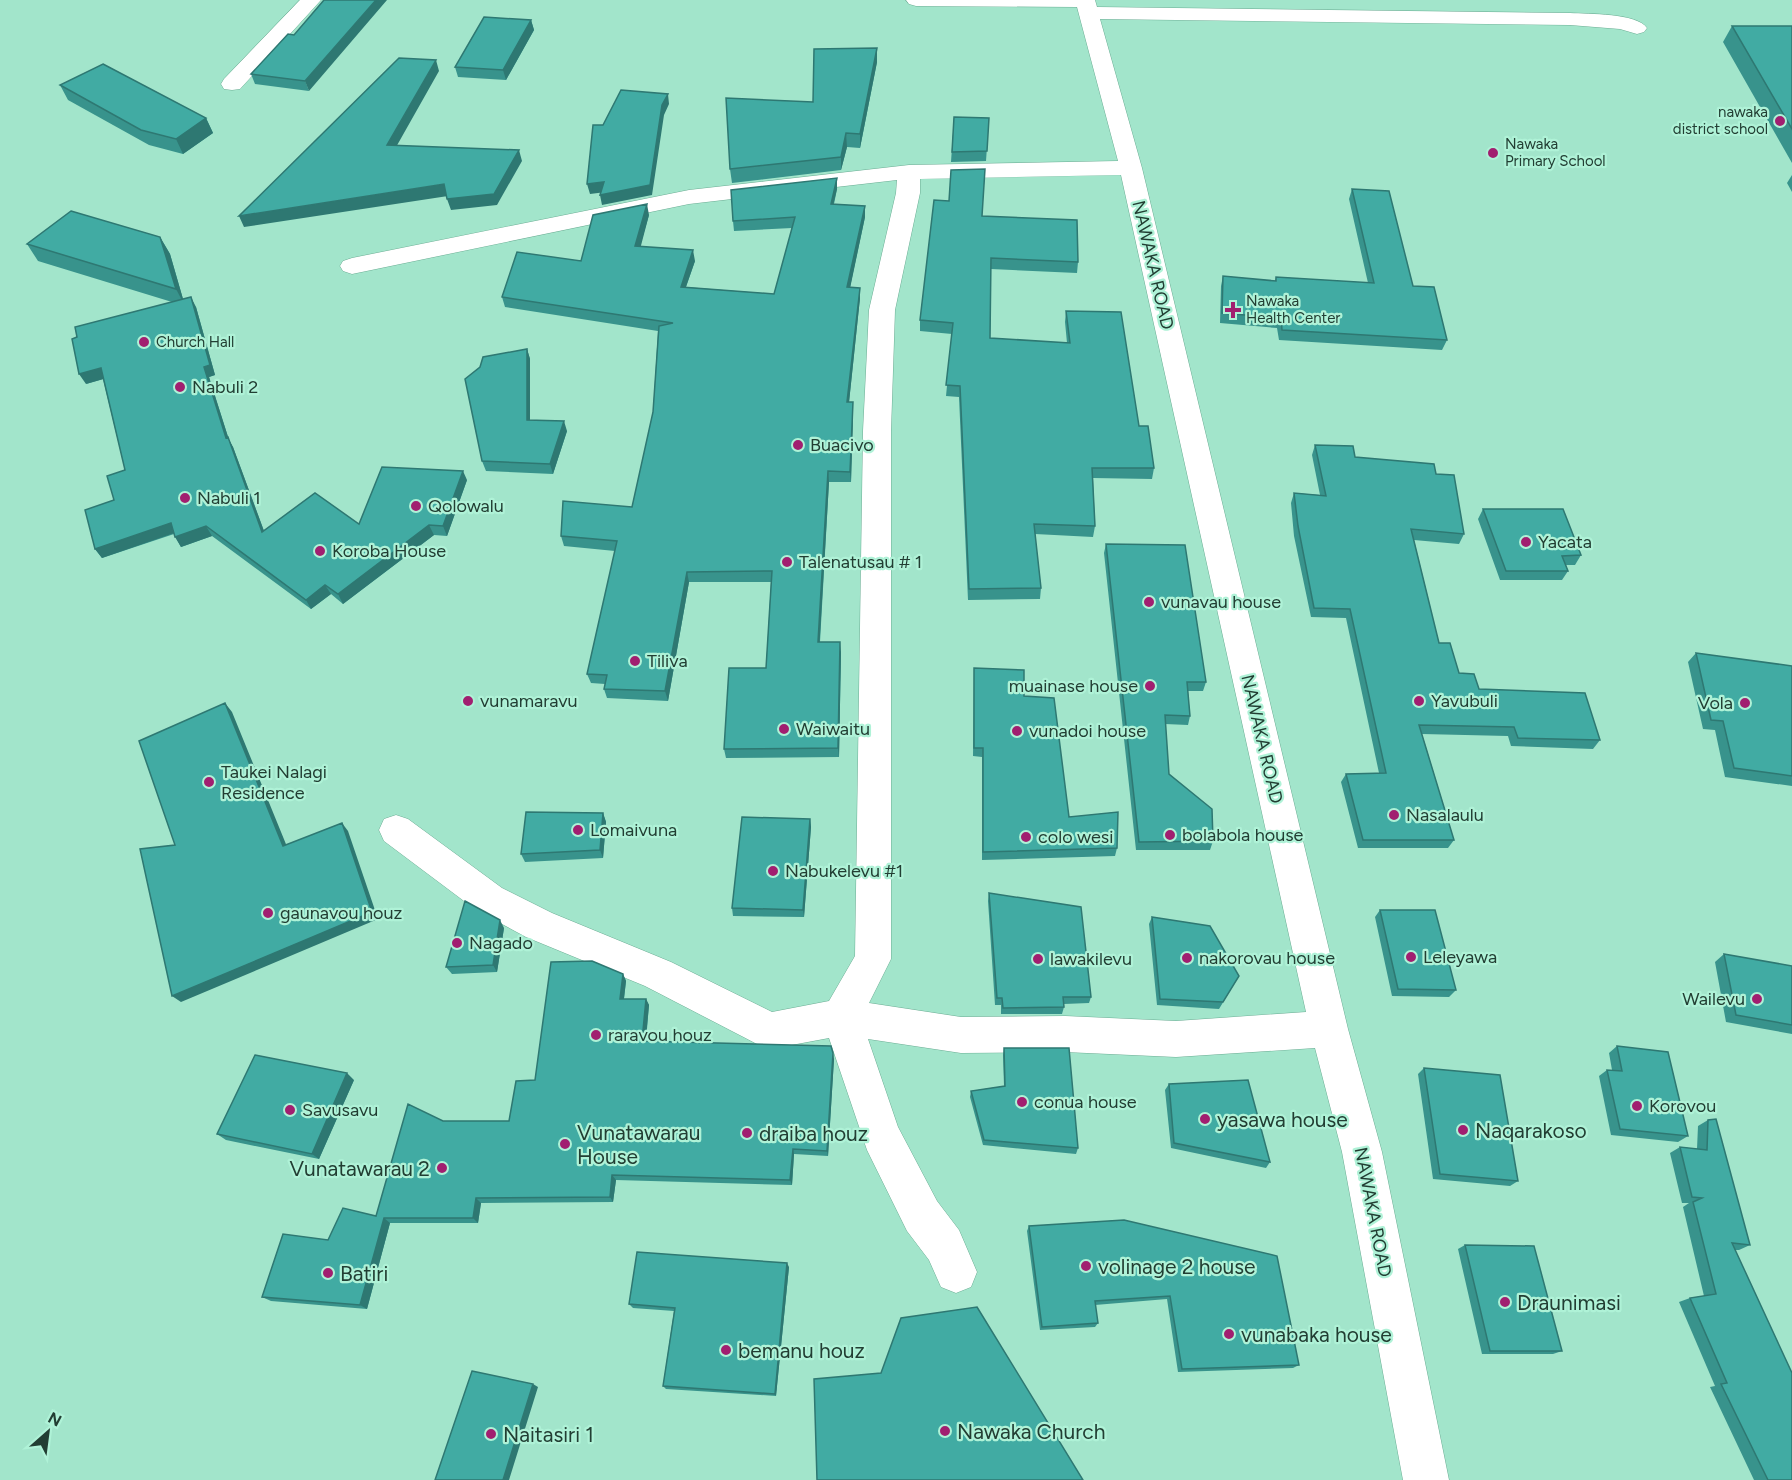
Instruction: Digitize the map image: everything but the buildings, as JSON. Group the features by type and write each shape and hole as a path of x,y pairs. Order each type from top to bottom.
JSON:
{"street":[{"path":"232,84 311,0"},
{"path":"916,0 1049,2 1570,20 1622,23 1637,28"},
{"name":"NAWAKA ROAD","path":"1087,5 1131,168 1329,1029 1362,1152 1426,1480"},
{"path":"352,266 689,197 909,172 1131,168"},
{"path":"909,172 908,193 882,310 877,431 873,959 841,1017 881,1136 922,1216 944,1245 956,1272"},
{"path":"396,830 489,899 538,925 658,974 770,1031 841,1017 961,1035 1065,1034 1176,1040 1329,1029"}],"place":[{"name":"nawaka district school","path":"1780,121"},
{"name":"Nawaka Primary School","path":"1493,153"},
{"name":"Nawaka Health Center","path":"1233,310"},
{"name":"Church Hall","path":"144,342"},
{"name":"Nabuli 2","path":"180,387"},
{"name":"Buacivo","path":"798,445"},
{"name":"Nabuli 1","path":"185,498"},
{"name":"Qolowalu","path":"416,506"},
{"name":"Yacata","path":"1526,542"},
{"name":"Koroba House","path":"320,551"},
{"name":"Talenatusau # 1","path":"787,562"},
{"name":"vunavau house","path":"1149,602"},
{"name":"Tiliva","path":"635,661"},
{"name":"muainase house","path":"1150,686"},
{"name":"vunamaravu","path":"468,701"},
{"name":"Yavubuli","path":"1419,701"},
{"name":"Vola","path":"1745,703"},
{"name":"Waiwaitu","path":"784,729"},
{"name":"vunadoi house","path":"1017,731"},
{"name":"Taukei Nalagi Residence","path":"209,782"},
{"name":"Nasalaulu","path":"1394,815"},
{"name":"Lomaivuna","path":"578,830"},
{"name":"bolabola house","path":"1170,835"},
{"name":"colo wesi","path":"1026,837"},
{"name":"Nabukelevu #1","path":"773,871"},
{"name":"gaunavou houz","path":"268,913"},
{"name":"Nagado","path":"457,943"},
{"name":"Leleyawa","path":"1411,957"},
{"name":"nakorovau house","path":"1187,958"},
{"name":"lawakilevu","path":"1038,959"},
{"name":"Wailevu","path":"1757,999"},
{"name":"raravou houz","path":"596,1035"},
{"name":"conua house","path":"1022,1102"},
{"name":"Korovou","path":"1637,1106"},
{"name":"Savusavu","path":"290,1110"},
{"name":"yasawa house","path":"1205,1119"},
{"name":"Naqarakoso","path":"1463,1130"},
{"name":"draiba houz","path":"747,1133"},
{"name":"Vunatawarau House","path":"565,1144"},
{"name":"Vunatawarau 2","path":"442,1168"},
{"name":"volinage 2 house","path":"1086,1266"},
{"name":"Batiri","path":"328,1273"},
{"name":"Draunimasi","path":"1505,1302"},
{"name":"vunabaka house","path":"1229,1334"},
{"name":"bemanu houz","path":"726,1350"},
{"name":"Nawaka Church","path":"945,1431"},
{"name":"Naitasiri 1","path":"491,1434"}]}
